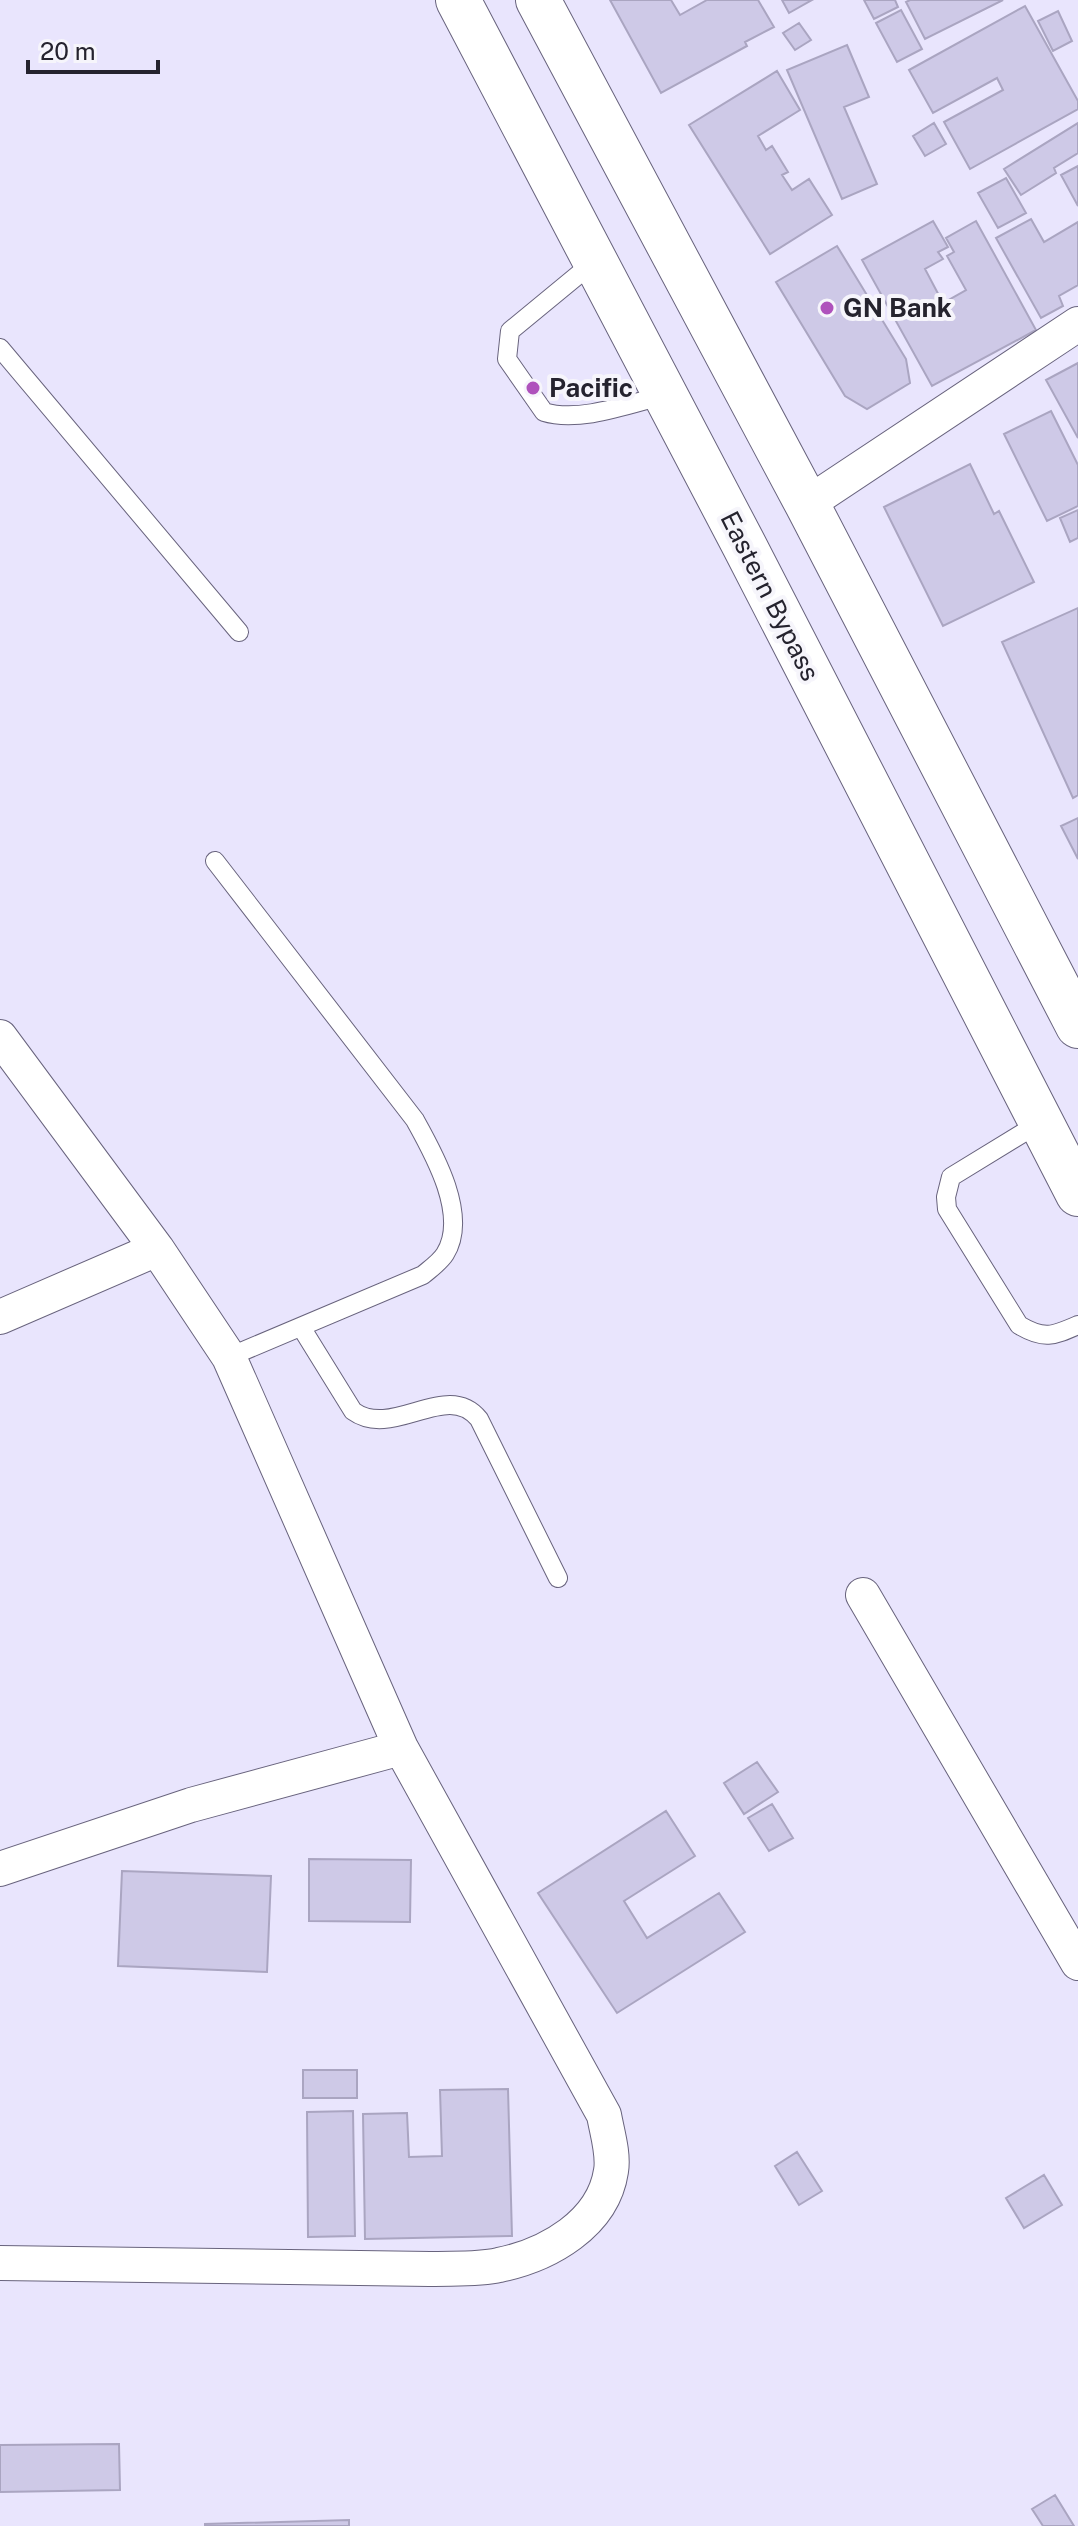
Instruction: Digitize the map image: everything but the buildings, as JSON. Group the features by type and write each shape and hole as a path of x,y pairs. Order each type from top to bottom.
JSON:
{"highway":[{"name":"Eastern Bypass","path":"458,0 1078,1194"},
{"path":"538,0 807,504 1078,1026"}],"street":[{"path":"807,504 1078,324"},
{"path":"0,1037 157,1249 229,1357 401,1748 604,2115 612,2168 606,2193 589,2219 567,2237 534,2255 497,2266 430,2269 0,2263"},
{"path":"0,1317 157,1249"},
{"path":"863,1595 1078,1963"},
{"path":"0,1869 191,1805 401,1748"}],"lane":[{"path":"595,261 510,331 507,359 544,412 553,415 573,417 665,395"},
{"path":"0,348 239,632"},
{"path":"215,861 415,1120 444,1180 454,1219 451,1243 444,1257 423,1275 229,1357"},
{"path":"1041,1122 951,1177 946,1197 947,1209 1019,1325 1033,1334 1053,1336 1078,1325"},
{"path":"301,1327 353,1411 361,1417 374,1421 454,1404 469,1407 479,1419 558,1578"}],"place":[{"name":"GN Bank","path":"827,308"},
{"name":"Pacific","path":"533,388"}]}
